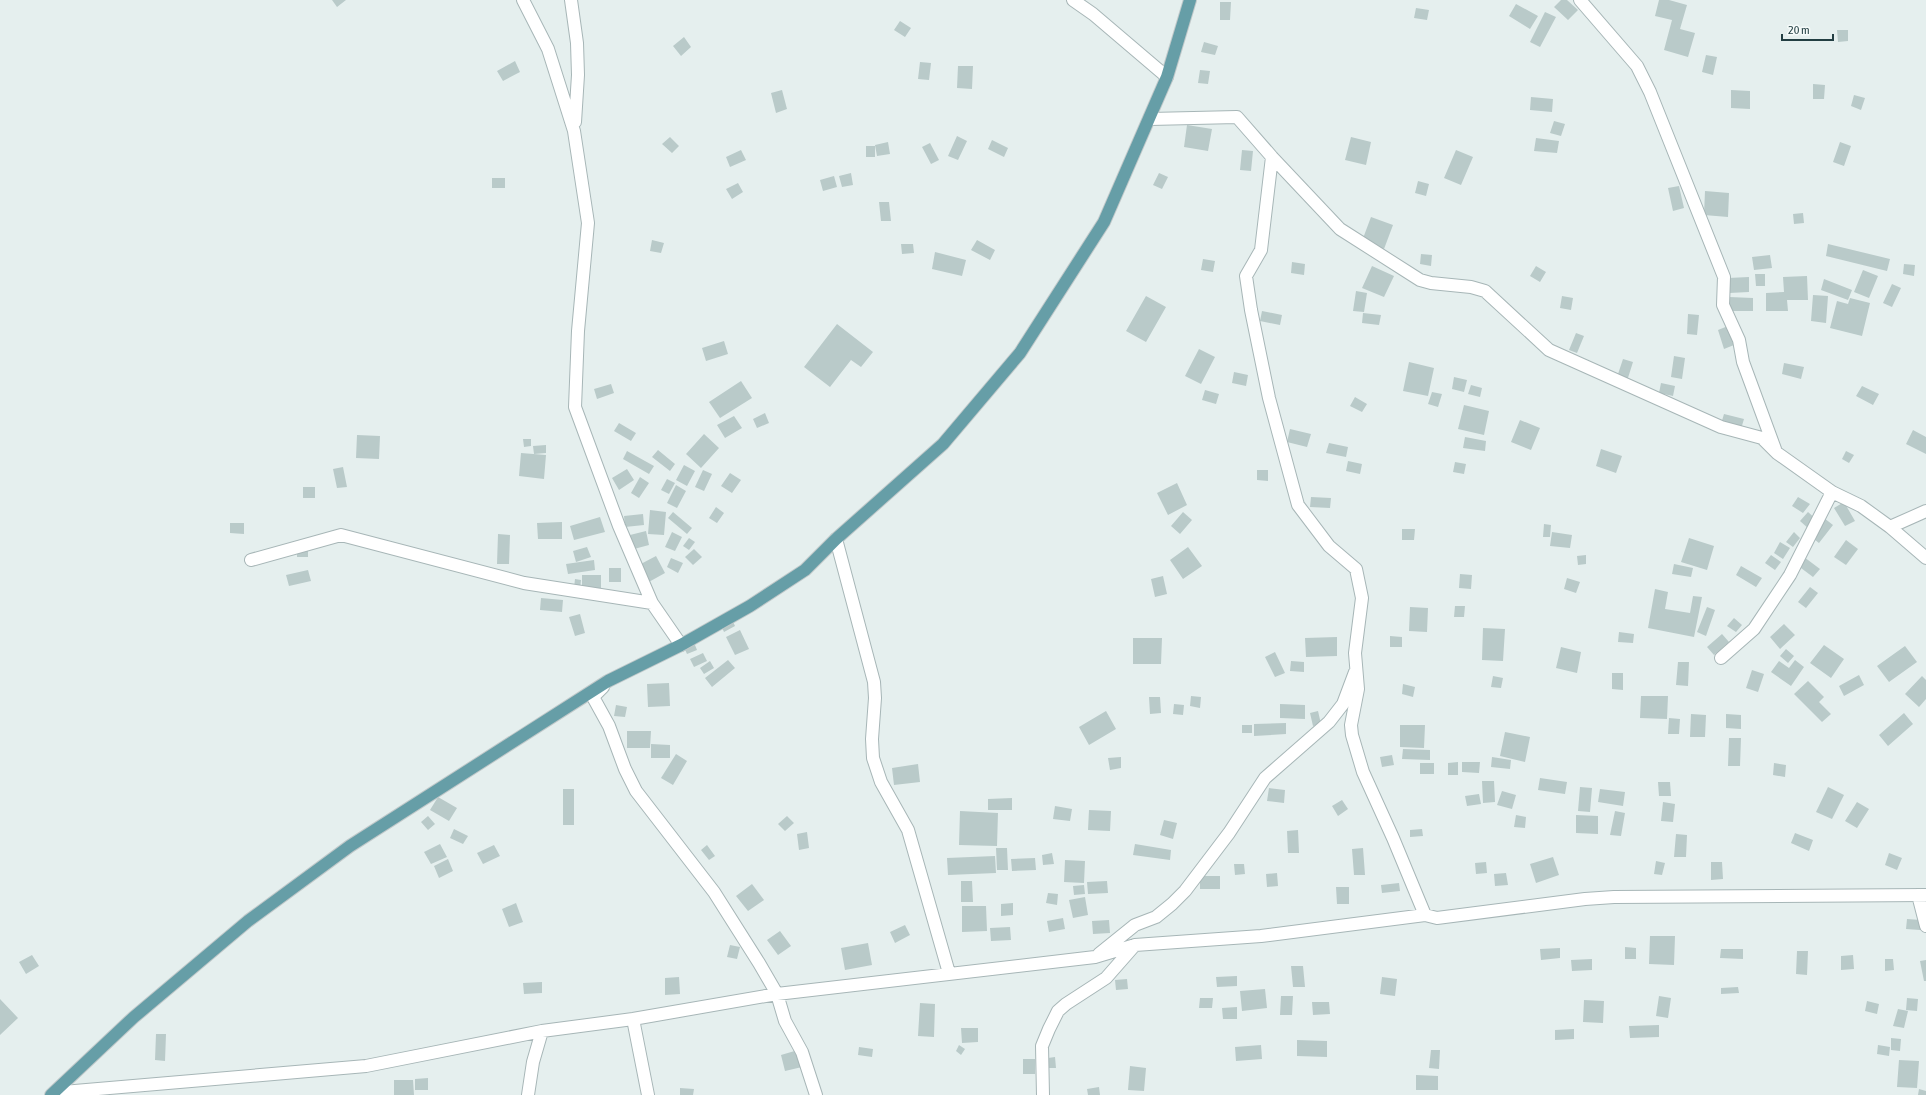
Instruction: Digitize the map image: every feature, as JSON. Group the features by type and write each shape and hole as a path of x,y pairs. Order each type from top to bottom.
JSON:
{"main road":[{"path":"59,1094 134,1017 254,917 350,846 608,681 681,646 750,606 805,570 836,539 943,444 1020,353 1104,222 1167,77 1190,0"}],"street":[{"path":"523,0 548,49 574,131 588,223 578,331 574,407 619,526 652,603 681,646"},
{"path":"571,0 578,62 574,131"},
{"path":"1073,0 1093,14 1167,77"},
{"path":"1580,0 1637,66 1650,92 1724,277 1722,305 1739,340 1743,362 1777,453"},
{"path":"1150,119 1236,118 1340,229 1420,280 1431,283 1471,287 1485,291 1549,350 1721,427 1762,438 1777,453 1832,492 1861,506 1890,527 1926,558"},
{"path":"1272,157 1261,250 1246,276 1252,310 1270,398 1298,505 1330,546 1356,569 1362,598 1355,653 1358,688 1351,724 1352,735 1363,772 1393,838 1425,915"},
{"path":"1721,658 1754,629 1790,575 1832,492"},
{"path":"1890,527 1926,511"},
{"path":"251,560 341,535 524,583 652,603"},
{"path":"836,539 874,682 875,698 872,739 873,758 881,782 908,830 946,974"},
{"path":"1095,957 1135,925 1156,917 1185,891 1230,833 1265,778 1330,722 1343,704 1356,669"},
{"path":"608,681 593,697 609,726 625,769 636,791 714,892 759,963 777,994 785,1021 802,1052 816,1095"},
{"path":"59,1094 366,1066 542,1031 633,1018 777,994 1095,957 1135,945 1261,936 1425,915 1437,918 1585,899 1614,897 1922,895 1926,926"},
{"path":"1043,1095 1042,1046 1058,1012 1066,1004 1106,978 1135,945"},
{"path":"633,1018 648,1095"},
{"path":"528,1095 533,1062 542,1031"}],"building":[{"path":"332,0 346,0 337,7"},
{"path":"1561,0 1567,0 1578,10 1568,20 1554,7"},
{"path":"1659,0 1669,0 1687,5 1680,29 1695,33 1688,57 1664,50 1672,20 1655,16"},
{"path":"1220,2 1231,2 1230,20 1220,20"},
{"path":"1516,4 1538,16 1530,29 1509,16"},
{"path":"1416,8 1429,10 1427,20 1414,18"},
{"path":"1545,12 1556,17 1540,47 1530,42"},
{"path":"900,21 911,28 905,37 894,30"},
{"path":"1837,30 1848,30 1848,41 1838,42"},
{"path":"684,37 691,47 681,56 673,46"},
{"path":"1204,42 1218,46 1215,55 1201,52"},
{"path":"1706,55 1717,57 1713,75 1702,72"},
{"path":"515,61 520,72 503,81 497,71"},
{"path":"920,62 931,63 929,80 918,79"},
{"path":"958,66 973,66 972,89 957,88"},
{"path":"1200,70 1210,71 1208,84 1198,83"},
{"path":"1813,84 1825,85 1824,99 1813,99"},
{"path":"782,90 787,109 776,113 771,93"},
{"path":"1731,90 1750,91 1750,109 1731,108"},
{"path":"1854,95 1865,98 1861,110 1851,106"},
{"path":"1531,97 1553,99 1552,112 1530,110"},
{"path":"1554,121 1565,124 1561,136 1550,133"},
{"path":"1187,125 1212,129 1208,151 1184,147"},
{"path":"957,136 967,141 958,160 948,156"},
{"path":"670,137 679,146 672,153 662,144"},
{"path":"1351,137 1371,142 1366,165 1345,160"},
{"path":"1536,138 1559,141 1557,153 1534,151"},
{"path":"992,140 1008,148 1004,157 988,149"},
{"path":"888,142 890,154 877,156 875,145"},
{"path":"1840,142 1851,146 1844,166 1833,162"},
{"path":"930,143 939,160 931,164 922,147"},
{"path":"866,146 875,146 875,157 866,157"},
{"path":"741,150 746,160 730,167 726,157"},
{"path":"1242,150 1253,151 1251,171 1240,170"},
{"path":"1456,150 1473,157 1461,185 1444,178"},
{"path":"851,173 853,185 842,187 839,176"},
{"path":"1159,173 1168,177 1162,189 1153,185"},
{"path":"834,176 837,187 823,191 820,180"},
{"path":"492,178 505,178 505,188 492,188"},
{"path":"1418,181 1429,184 1426,196 1415,193"},
{"path":"738,183 743,192 732,199 726,189"},
{"path":"1679,186 1684,208 1673,211 1668,188"},
{"path":"1705,191 1729,193 1728,217 1704,215"},
{"path":"879,202 889,202 891,221 881,221"},
{"path":"1803,213 1804,223 1794,224 1793,214"},
{"path":"1371,217 1393,225 1384,249 1362,241"},
{"path":"652,240 664,243 661,253 650,251"},
{"path":"977,240 995,250 990,260 971,250"},
{"path":"901,244 913,244 914,253 902,254"},
{"path":"1828,244 1890,259 1887,271 1826,256"},
{"path":"935,252 966,260 962,276 932,269"},
{"path":"1421,254 1432,255 1431,266 1420,264"},
{"path":"1770,255 1772,268 1754,270 1752,257"},
{"path":"1203,259 1215,261 1213,272 1201,270"},
{"path":"1292,262 1305,264 1304,275 1291,273"},
{"path":"1904,264 1915,265 1914,276 1903,274"},
{"path":"1372,266 1394,276 1384,297 1362,288"},
{"path":"1536,266 1546,272 1540,282 1530,276"},
{"path":"1863,270 1878,276 1869,298 1854,292"},
{"path":"1755,274 1765,274 1765,286 1756,286"},
{"path":"1807,276 1808,300 1787,300 1788,311 1766,311 1766,293 1784,292 1783,277"},
{"path":"1749,277 1749,292 1729,293 1728,278"},
{"path":"1824,279 1852,290 1848,300 1821,290"},
{"path":"1892,284 1901,288 1892,307 1883,303"},
{"path":"1356,291 1367,293 1364,312 1353,311"},
{"path":"1813,295 1828,296 1826,323 1811,321"},
{"path":"1146,296 1166,307 1146,342 1126,331"},
{"path":"1562,296 1573,298 1571,310 1560,308"},
{"path":"1729,297 1753,298 1753,311 1728,311"},
{"path":"1850,298 1870,303 1862,336 1830,328 1837,301 1848,304"},
{"path":"1262,311 1282,315 1280,325 1260,321"},
{"path":"1363,313 1381,315 1379,325 1362,323"},
{"path":"1688,314 1699,315 1697,335 1687,334"},
{"path":"837,324 873,352 861,367 851,360 830,387 804,367"},
{"path":"1728,326 1734,345 1724,349 1718,330"},
{"path":"1576,333 1584,336 1577,353 1569,350"},
{"path":"724,341 728,354 706,361 702,348"},
{"path":"1199,349 1215,357 1201,384 1185,376"},
{"path":"1674,356 1685,358 1682,379 1671,377"},
{"path":"1623,359 1633,362 1627,381 1617,377"},
{"path":"1409,362 1434,368 1428,396 1403,391"},
{"path":"1784,363 1804,367 1801,379 1782,374"},
{"path":"1234,372 1248,375 1246,386 1232,383"},
{"path":"1454,377 1467,380 1464,392 1452,389"},
{"path":"741,381 752,398 720,418 709,402"},
{"path":"1661,383 1675,386 1673,396 1659,393"},
{"path":"611,384 614,393 597,399 594,389"},
{"path":"1471,385 1482,388 1480,397 1468,394"},
{"path":"1862,386 1879,394 1873,405 1856,396"},
{"path":"1205,390 1219,394 1216,404 1202,400"},
{"path":"1432,392 1442,394 1438,407 1428,404"},
{"path":"1355,397 1367,404 1362,412 1350,406"},
{"path":"1464,405 1489,411 1484,435 1458,429"},
{"path":"765,413 769,423 757,428 753,419"},
{"path":"1724,414 1744,419 1741,429 1721,424"},
{"path":"734,416 742,428 725,438 717,425"},
{"path":"1520,420 1540,428 1531,450 1511,442"},
{"path":"619,423 636,433 631,441 614,431"},
{"path":"1290,429 1311,434 1307,447 1287,442"},
{"path":"1913,430 1926,437 1926,454 1906,444"},
{"path":"704,434 719,448 701,468 686,454"},
{"path":"357,435 380,436 379,459 356,458"},
{"path":"1465,437 1486,441 1485,451 1463,448"},
{"path":"523,439 531,439 531,446 524,447"},
{"path":"1329,443 1348,447 1346,457 1326,453"},
{"path":"546,445 546,453 534,454 533,446"},
{"path":"1601,449 1622,456 1616,473 1596,466"},
{"path":"658,450 675,464 670,471 652,457"},
{"path":"627,451 654,466 649,474 623,459"},
{"path":"1846,451 1854,455 1849,463 1842,459"},
{"path":"521,453 546,455 544,479 519,476"},
{"path":"1348,461 1362,464 1360,474 1346,471"},
{"path":"1455,462 1466,464 1464,474 1453,472"},
{"path":"684,465 695,471 687,486 676,480"},
{"path":"343,467 347,487 337,488 333,469"},
{"path":"627,469 634,480 619,490 612,478"},
{"path":"703,470 712,474 704,491 695,487"},
{"path":"1257,470 1268,470 1268,481 1257,480"},
{"path":"730,473 741,480 732,493 721,486"},
{"path":"640,477 649,483 639,498 631,493"},
{"path":"667,479 675,483 669,494 661,490"},
{"path":"1177,483 1187,505 1168,515 1157,493"},
{"path":"676,485 686,491 677,508 667,503"},
{"path":"303,487 315,487 315,498 303,498"},
{"path":"1311,497 1331,498 1330,508 1310,507"},
{"path":"1798,497 1810,504 1803,513 1792,506"},
{"path":"1844,502 1855,521 1845,526 1834,508"},
{"path":"716,507 724,513 717,523 709,518"},
{"path":"650,510 666,512 664,535 648,534"},
{"path":"673,512 692,528 687,534 668,518"},
{"path":"1183,512 1192,520 1180,534 1171,526"},
{"path":"1808,512 1817,520 1809,529 1800,521"},
{"path":"643,514 644,525 625,527 624,516"},
{"path":"600,517 605,532 574,540 570,526"},
{"path":"1824,518 1833,525 1819,543 1810,536"},
{"path":"562,522 562,539 538,539 537,523"},
{"path":"230,523 244,523 244,534 230,533"},
{"path":"1544,524 1551,525 1550,537 1543,537"},
{"path":"1402,529 1415,529 1414,540 1402,540"},
{"path":"646,531 649,545 634,549 630,535"},
{"path":"672,532 682,537 675,551 665,547"},
{"path":"1552,532 1572,535 1570,548 1550,546"},
{"path":"1794,532 1800,538 1793,547 1786,542"},
{"path":"498,534 510,535 509,564 497,564"},
{"path":"689,538 695,542 689,550 683,546"},
{"path":"1689,538 1714,546 1707,570 1681,562"},
{"path":"1846,540 1858,549 1846,565 1834,557"},
{"path":"1780,542 1790,548 1783,559 1774,553"},
{"path":"587,547 591,557 576,562 573,551"},
{"path":"1188,547 1202,566 1183,579 1170,560"},
{"path":"694,549 702,557 693,565 685,557"},
{"path":"297,550 308,550 308,557 297,557"},
{"path":"1586,555 1586,564 1578,565 1577,556"},
{"path":"1771,555 1781,562 1775,570 1765,563"},
{"path":"656,556 665,573 647,583 637,566"},
{"path":"1804,557 1820,569 1813,577 1797,565"},
{"path":"671,558 683,563 678,573 667,567"},
{"path":"594,560 595,570 568,574 566,564"},
{"path":"1674,564 1693,568 1691,577 1672,574"},
{"path":"1741,566 1762,578 1756,587 1736,575"},
{"path":"609,568 621,568 621,582 609,582"},
{"path":"308,570 311,581 289,586 286,575"},
{"path":"1460,574 1472,575 1471,589 1459,588"},
{"path":"582,575 601,575 601,593 582,592"},
{"path":"1163,576 1167,594 1155,597 1151,579"},
{"path":"1567,578 1580,582 1576,593 1564,589"},
{"path":"575,579 581,580 580,589 574,588"},
{"path":"1810,587 1818,593 1806,608 1798,602"},
{"path":"1655,589 1668,592 1665,609 1690,613 1693,596 1702,597 1694,637 1648,628"},
{"path":"541,598 563,600 562,612 540,610"},
{"path":"1455,606 1465,606 1464,617 1454,617"},
{"path":"1410,607 1428,608 1427,632 1409,631"},
{"path":"1707,607 1715,610 1706,636 1697,632"},
{"path":"580,614 585,633 575,636 569,617"},
{"path":"730,615 735,626 724,632 719,621"},
{"path":"1734,618 1742,625 1736,632 1727,626"},
{"path":"1784,624 1795,635 1780,649 1770,637"},
{"path":"1483,628 1505,629 1503,661 1482,660"},
{"path":"740,630 749,649 735,655 726,637"},
{"path":"1619,632 1634,634 1633,643 1618,642"},
{"path":"1722,634 1729,642 1714,655 1707,647"},
{"path":"1390,636 1402,637 1402,647 1390,647"},
{"path":"1337,637 1337,656 1306,657 1305,638"},
{"path":"1133,638 1162,638 1161,664 1133,664"},
{"path":"693,640 697,650 687,654 682,643"},
{"path":"1824,645 1844,659 1831,678 1810,663"},
{"path":"1905,646 1917,662 1889,682 1877,666"},
{"path":"1561,647 1581,652 1577,673 1556,668"},
{"path":"1786,649 1794,656 1788,663 1780,656"},
{"path":"1275,652 1285,673 1275,677 1265,657"},
{"path":"703,653 707,661 694,667 690,659"},
{"path":"728,660 735,668 712,687 705,678"},
{"path":"1795,660 1804,667 1791,686 1771,672 1779,661 1789,668"},
{"path":"710,661 714,668 704,674 700,668"},
{"path":"1291,661 1304,662 1304,672 1290,671"},
{"path":"1678,662 1689,662 1688,686 1676,685"},
{"path":"1752,670 1764,674 1758,692 1746,688"},
{"path":"1612,673 1623,673 1623,690 1612,689"},
{"path":"1859,675 1864,685 1844,696 1839,686"},
{"path":"1493,676 1503,678 1501,688 1491,687"},
{"path":"1922,676 1926,680 1926,699 1919,707 1905,694"},
{"path":"1808,681 1824,697 1819,702 1831,714 1822,722 1794,694"},
{"path":"669,683 670,706 648,707 647,684"},
{"path":"1403,684 1415,687 1413,697 1402,694"},
{"path":"1191,696 1201,697 1200,708 1190,706"},
{"path":"1641,696 1668,696 1667,719 1640,718"},
{"path":"1149,697 1160,697 1161,713 1150,714"},
{"path":"1174,704 1184,705 1183,715 1173,714"},
{"path":"1280,704 1305,705 1305,719 1280,718"},
{"path":"616,705 627,707 625,717 614,716"},
{"path":"1106,711 1116,729 1089,745 1079,727"},
{"path":"1318,711 1321,724 1313,726 1310,713"},
{"path":"1904,713 1913,724 1888,746 1879,735"},
{"path":"1691,714 1706,715 1705,737 1690,737"},
{"path":"1726,714 1741,715 1741,729 1726,728"},
{"path":"1669,718 1680,719 1679,734 1668,734"},
{"path":"1286,723 1286,734 1254,736 1254,724"},
{"path":"1242,725 1252,725 1252,733 1242,733"},
{"path":"1400,725 1425,725 1424,748 1400,747"},
{"path":"627,731 651,731 650,748 627,748"},
{"path":"1505,732 1530,737 1525,762 1500,756"},
{"path":"1729,738 1741,738 1740,766 1728,766"},
{"path":"651,744 670,745 670,758 651,758"},
{"path":"1403,749 1430,750 1430,760 1402,759"},
{"path":"676,754 687,761 673,785 661,778"},
{"path":"1392,755 1394,765 1382,767 1380,757"},
{"path":"1121,757 1121,768 1110,770 1108,758"},
{"path":"1492,757 1511,760 1510,769 1491,767"},
{"path":"1458,762 1458,775 1448,775 1448,763"},
{"path":"1462,762 1480,762 1479,773 1462,772"},
{"path":"1420,763 1434,763 1434,774 1420,774"},
{"path":"1774,763 1786,765 1785,777 1773,775"},
{"path":"918,764 920,782 894,785 892,768"},
{"path":"1540,778 1567,782 1565,794 1538,790"},
{"path":"1482,781 1494,781 1495,802 1483,803"},
{"path":"1658,782 1670,782 1671,796 1659,796"},
{"path":"1580,787 1592,788 1590,812 1578,811"},
{"path":"1828,787 1844,795 1832,819 1816,812"},
{"path":"1269,788 1285,790 1284,803 1267,801"},
{"path":"563,789 574,789 574,825 563,825"},
{"path":"1600,789 1625,792 1623,806 1598,802"},
{"path":"1502,791 1516,795 1512,809 1497,805"},
{"path":"1479,794 1481,804 1467,806 1465,796"},
{"path":"438,797 457,808 449,821 430,810"},
{"path":"1012,798 1012,810 988,810 988,799"},
{"path":"1342,800 1348,809 1338,816 1332,806"},
{"path":"1663,802 1675,804 1673,822 1661,821"},
{"path":"1857,802 1869,809 1857,828 1845,821"},
{"path":"1055,806 1072,809 1070,821 1053,819"},
{"path":"1089,810 1111,811 1110,831 1088,830"},
{"path":"960,811 998,813 997,846 959,845"},
{"path":"1615,811 1625,813 1621,836 1610,835"},
{"path":"1516,815 1526,817 1525,828 1514,827"},
{"path":"1576,815 1598,816 1598,834 1576,833"},
{"path":"428,816 435,824 428,830 421,822"},
{"path":"787,816 794,823 785,831 778,824"},
{"path":"1164,820 1177,823 1173,839 1160,835"},
{"path":"454,829 468,836 463,844 450,838"},
{"path":"1422,829 1423,836 1410,837 1410,830"},
{"path":"1298,830 1299,853 1288,853 1287,831"},
{"path":"807,832 809,848 799,850 797,834"},
{"path":"1795,833 1813,840 1809,851 1791,843"},
{"path":"1676,834 1687,835 1686,857 1674,857"},
{"path":"440,844 447,857 431,864 424,852"},
{"path":"1135,844 1171,850 1170,860 1133,855"},
{"path":"494,845 500,856 483,864 477,853"},
{"path":"707,845 715,856 709,860 701,850"},
{"path":"996,848 1007,848 1008,870 997,870"},
{"path":"1363,848 1365,875 1354,875 1352,849"},
{"path":"1052,853 1054,864 1043,865 1042,855"},
{"path":"1889,853 1902,858 1897,870 1885,865"},
{"path":"995,856 996,873 948,875 947,858"},
{"path":"1553,857 1559,875 1536,883 1530,864"},
{"path":"1035,858 1036,870 1012,871 1011,859"},
{"path":"448,859 453,871 439,878 434,866"},
{"path":"1065,860 1085,861 1084,883 1064,882"},
{"path":"1656,861 1665,863 1662,875 1654,874"},
{"path":"1486,862 1487,873 1476,874 1475,863"},
{"path":"1711,862 1722,862 1723,879 1711,880"},
{"path":"1234,864 1244,864 1245,874 1235,875"},
{"path":"1277,873 1278,886 1267,887 1266,874"},
{"path":"1506,873 1508,885 1495,886 1494,874"},
{"path":"1200,876 1220,876 1220,889 1200,889"},
{"path":"961,881 972,881 973,902 961,902"},
{"path":"1107,881 1108,893 1088,894 1087,882"},
{"path":"1399,883 1400,891 1382,893 1381,885"},
{"path":"752,884 764,900 748,911 736,896"},
{"path":"1084,885 1085,894 1074,895 1073,886"},
{"path":"1336,887 1349,887 1349,904 1337,904"},
{"path":"1048,893 1058,894 1057,905 1046,903"},
{"path":"1085,897 1088,915 1073,918 1069,900"},
{"path":"516,903 523,922 509,927 502,909"},
{"path":"1013,903 1013,915 1001,916 1001,904"},
{"path":"962,906 986,906 987,931 962,932"},
{"path":"1063,918 1065,929 1049,932 1047,921"},
{"path":"1907,919 1921,920 1920,930 1906,929"},
{"path":"1109,920 1110,933 1093,934 1092,921"},
{"path":"905,925 910,935 895,943 890,932"},
{"path":"1010,927 1011,940 991,941 990,928"},
{"path":"780,931 791,946 778,955 767,940"},
{"path":"1650,936 1675,936 1674,965 1649,964"},
{"path":"868,943 872,965 845,970 841,948"},
{"path":"730,945 740,947 737,959 727,957"},
{"path":"1625,947 1636,948 1636,959 1625,959"},
{"path":"1560,948 1560,958 1541,960 1540,949"},
{"path":"1721,949 1743,949 1743,959 1720,958"},
{"path":"1797,951 1808,951 1807,975 1796,974"},
{"path":"32,955 39,966 26,974 19,962"},
{"path":"1853,955 1854,969 1841,970 1841,956"},
{"path":"1592,959 1592,970 1572,971 1571,960"},
{"path":"1885,959 1893,959 1894,970 1885,971"},
{"path":"1926,960 1926,981 1924,981 1920,961"},
{"path":"1291,966 1303,966 1305,987 1293,987"},
{"path":"1237,976 1237,986 1217,987 1216,977"},
{"path":"679,977 680,994 665,995 665,978"},
{"path":"1382,977 1397,979 1395,996 1380,994"},
{"path":"1127,979 1128,989 1116,990 1115,980"},
{"path":"542,982 542,993 524,994 523,983"},
{"path":"1738,987 1739,993 1721,994 1721,988"},
{"path":"1265,989 1267,1008 1242,1011 1240,991"},
{"path":"1281,996 1293,996 1292,1015 1280,1015"},
{"path":"1659,996 1671,998 1668,1018 1656,1016"},
{"path":"1200,998 1213,998 1212,1008 1199,1008"},
{"path":"1907,998 1918,999 1917,1011 1906,1010"},
{"path":"0,999 18,1018 0,1035"},
{"path":"1584,1000 1604,1001 1603,1023 1583,1022"},
{"path":"1867,1001 1879,1004 1877,1014 1865,1011"},
{"path":"1312,1002 1329,1002 1330,1014 1313,1015"},
{"path":"920,1003 935,1004 934,1037 918,1036"},
{"path":"1237,1007 1237,1019 1223,1019 1222,1008"},
{"path":"1898,1009 1908,1011 1904,1028 1893,1026"},
{"path":"1659,1025 1659,1037 1630,1038 1629,1026"},
{"path":"961,1028 978,1028 978,1042 962,1043"},
{"path":"1574,1029 1574,1039 1555,1040 1555,1030"},
{"path":"156,1034 166,1034 165,1061 155,1060"},
{"path":"1891,1038 1901,1039 1900,1051 1891,1050"},
{"path":"1297,1040 1327,1041 1327,1057 1297,1056"},
{"path":"959,1045 965,1049 961,1055 956,1051"},
{"path":"1261,1045 1262,1059 1236,1061 1235,1047"},
{"path":"1878,1045 1890,1047 1889,1056 1877,1054"},
{"path":"859,1047 873,1049 872,1057 858,1055"},
{"path":"798,1050 802,1067 785,1071 781,1055"},
{"path":"1431,1050 1440,1050 1439,1069 1429,1068"},
{"path":"1055,1057 1056,1068 1048,1068 1048,1058"},
{"path":"1023,1059 1035,1059 1035,1074 1023,1074"},
{"path":"1899,1060 1919,1061 1917,1088 1897,1087"},
{"path":"1130,1066 1146,1068 1144,1091 1128,1090"},
{"path":"1416,1075 1438,1076 1438,1090 1416,1090"},
{"path":"428,1078 428,1090 415,1090 415,1079"},
{"path":"394,1080 413,1080 414,1095 394,1095"},
{"path":"1099,1087 1100,1095 1088,1095 1087,1089"},
{"path":"680,1088 694,1089 693,1095 680,1095"},
{"path":"1919,1089 1926,1091 1926,1095 1918,1095"}]}
